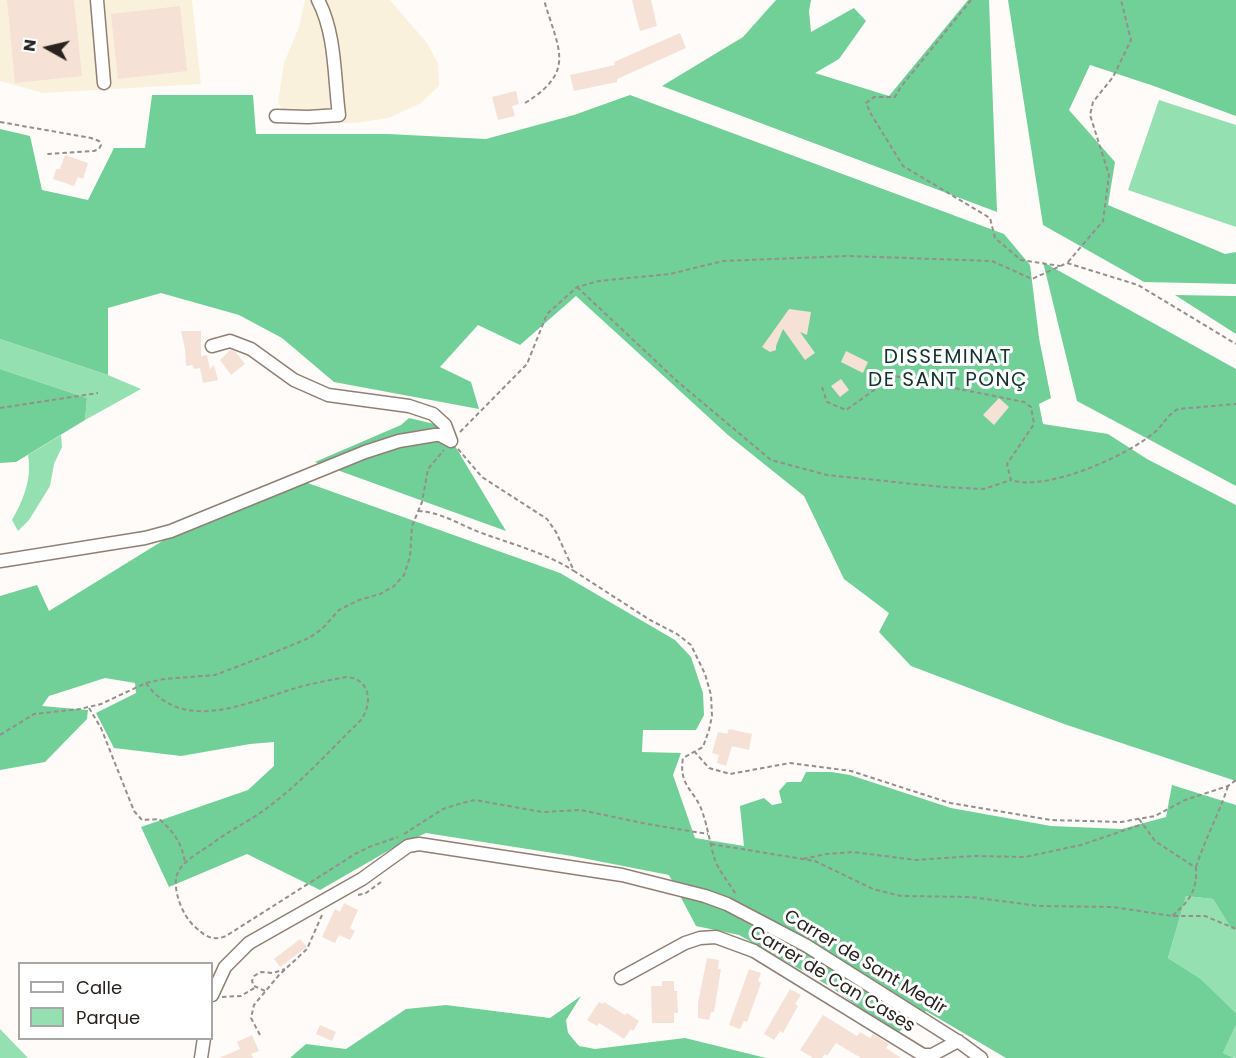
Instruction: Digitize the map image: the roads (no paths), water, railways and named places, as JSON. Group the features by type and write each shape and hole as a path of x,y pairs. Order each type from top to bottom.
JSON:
{"street":[{"path":"98,0 104,83"},
{"path":"276,116 339,115 329,31 325,13 318,0"},
{"path":"0,561 69,552 154,536 207,517 321,468 382,446 435,435 452,441 445,425 433,414 409,406 328,395 294,380 251,349 230,341 212,346"},
{"name":"Carrer de Sant Medir","path":"216,996 225,967 246,946 301,912 362,879 408,846 415,844 622,875 695,893 727,904 807,946 981,1058"},
{"name":"Carrer de Can Cases","path":"621,978 685,943 700,938 716,937 754,951 923,1055 932,1055 957,1041"},
{"path":"201,1058 204,1040"}],"district":[{"name":"DISSEMINAT DE SANT PONÇ","path":"948,370"}]}
